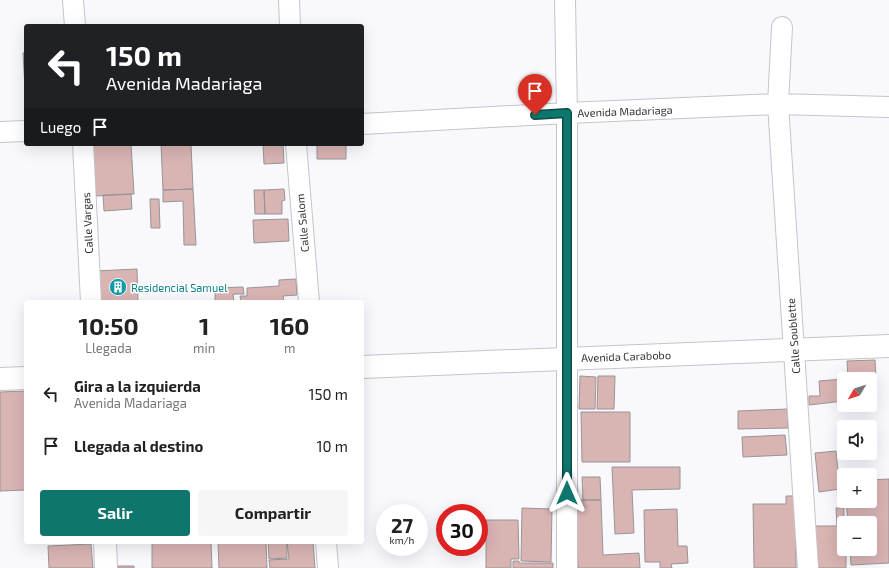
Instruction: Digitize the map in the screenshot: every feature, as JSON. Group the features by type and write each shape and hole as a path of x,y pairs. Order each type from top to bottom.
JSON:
{"street":[{"path":"73,0 74,24"},
{"path":"289,0 290,24"},
{"path":"565,0 568,358 567,568"},
{"name":"Calle Soublette","path":"782,27 778,104 808,568"},
{"name":"Avenida Madariaga","path":"364,124 778,104 889,107"},
{"path":"0,132 24,131"},
{"name":"Calle Vargas","path":"82,146 90,300"},
{"name":"Calle Salom","path":"296,146 309,300"},
{"name":"Avenida Carabobo","path":"364,367 889,346"},
{"path":"0,379 24,378"},
{"path":"104,544 106,568"},
{"path":"326,544 328,568"}],"building":[{"path":"93,146 131,146 134,194 96,196"},
{"path":"161,146 191,146 193,189 163,190"},
{"path":"263,146 283,146 284,163 264,164"},
{"path":"317,146 346,146 346,159 317,159"},
{"path":"193,189 196,245 184,245 183,201 163,202 163,190"},
{"path":"284,189 285,200 282,201 282,214 265,214 264,190"},
{"path":"254,190 264,190 265,214 255,214"},
{"path":"131,194 132,209 104,211 103,195"},
{"path":"150,199 159,199 160,228 151,228"},
{"path":"288,219 289,241 254,243 253,220"},
{"name":"Residencial Samuel","path":"137,269 138,300 99,300 96,271"},
{"path":"296,279 297,295 283,296 284,300 241,300 240,296 247,296 247,288 279,286 279,280"},
{"path":"243,287 244,294 233,294 234,300 215,300 215,288"},
{"path":"875,360 876,372 848,372 847,361"},
{"path":"580,376 596,377 595,409 579,409"},
{"path":"598,376 615,376 614,409 597,409"},
{"path":"837,380 837,402 809,405 809,396 820,396 819,381"},
{"path":"24,391 24,490 0,491 0,392"},
{"path":"787,409 788,428 738,429 738,411"},
{"path":"581,412 630,412 630,462 582,462"},
{"path":"785,435 787,455 743,457 742,437"},
{"path":"836,451 838,468 837,489 819,492 815,453"},
{"path":"612,467 680,467 680,489 632,490 634,533 615,534"},
{"path":"582,477 600,477 601,500 583,500"},
{"path":"889,479 889,563 851,565 850,556 877,556 877,516 847,516 847,508 877,508 877,480"},
{"path":"786,496 796,496 796,568 754,568 753,504 786,504"},
{"path":"575,500 601,500 603,555 639,553 640,568 578,568"},
{"path":"522,508 552,509 551,562 521,561"},
{"path":"836,508 844,508 844,516 837,516 837,526"},
{"path":"677,509 678,546 687,546 688,563 671,564 672,568 660,568 660,562 645,562 644,510"},
{"path":"488,520 518,520 519,559 511,559 511,568 486,568 486,556 488,556"},
{"path":"813,526 837,526 837,556 846,556 846,568 815,568"},
{"path":"91,544 93,568 49,568 48,546"},
{"path":"152,544 211,544 212,568 152,568"},
{"path":"218,544 266,544 267,568 219,568"},
{"path":"268,544 287,544 287,558 269,559"},
{"path":"287,544 313,544 315,568 270,568 269,560 289,559"},
{"path":"513,561 519,561 519,563 553,563 553,568 513,568"},
{"path":"117,566 134,566 134,568 117,568"}],"place":[{"name":"Residencial Samuel","path":"118,287"}],"route":[{"path":"535,115 567,113 567,493"}]}
